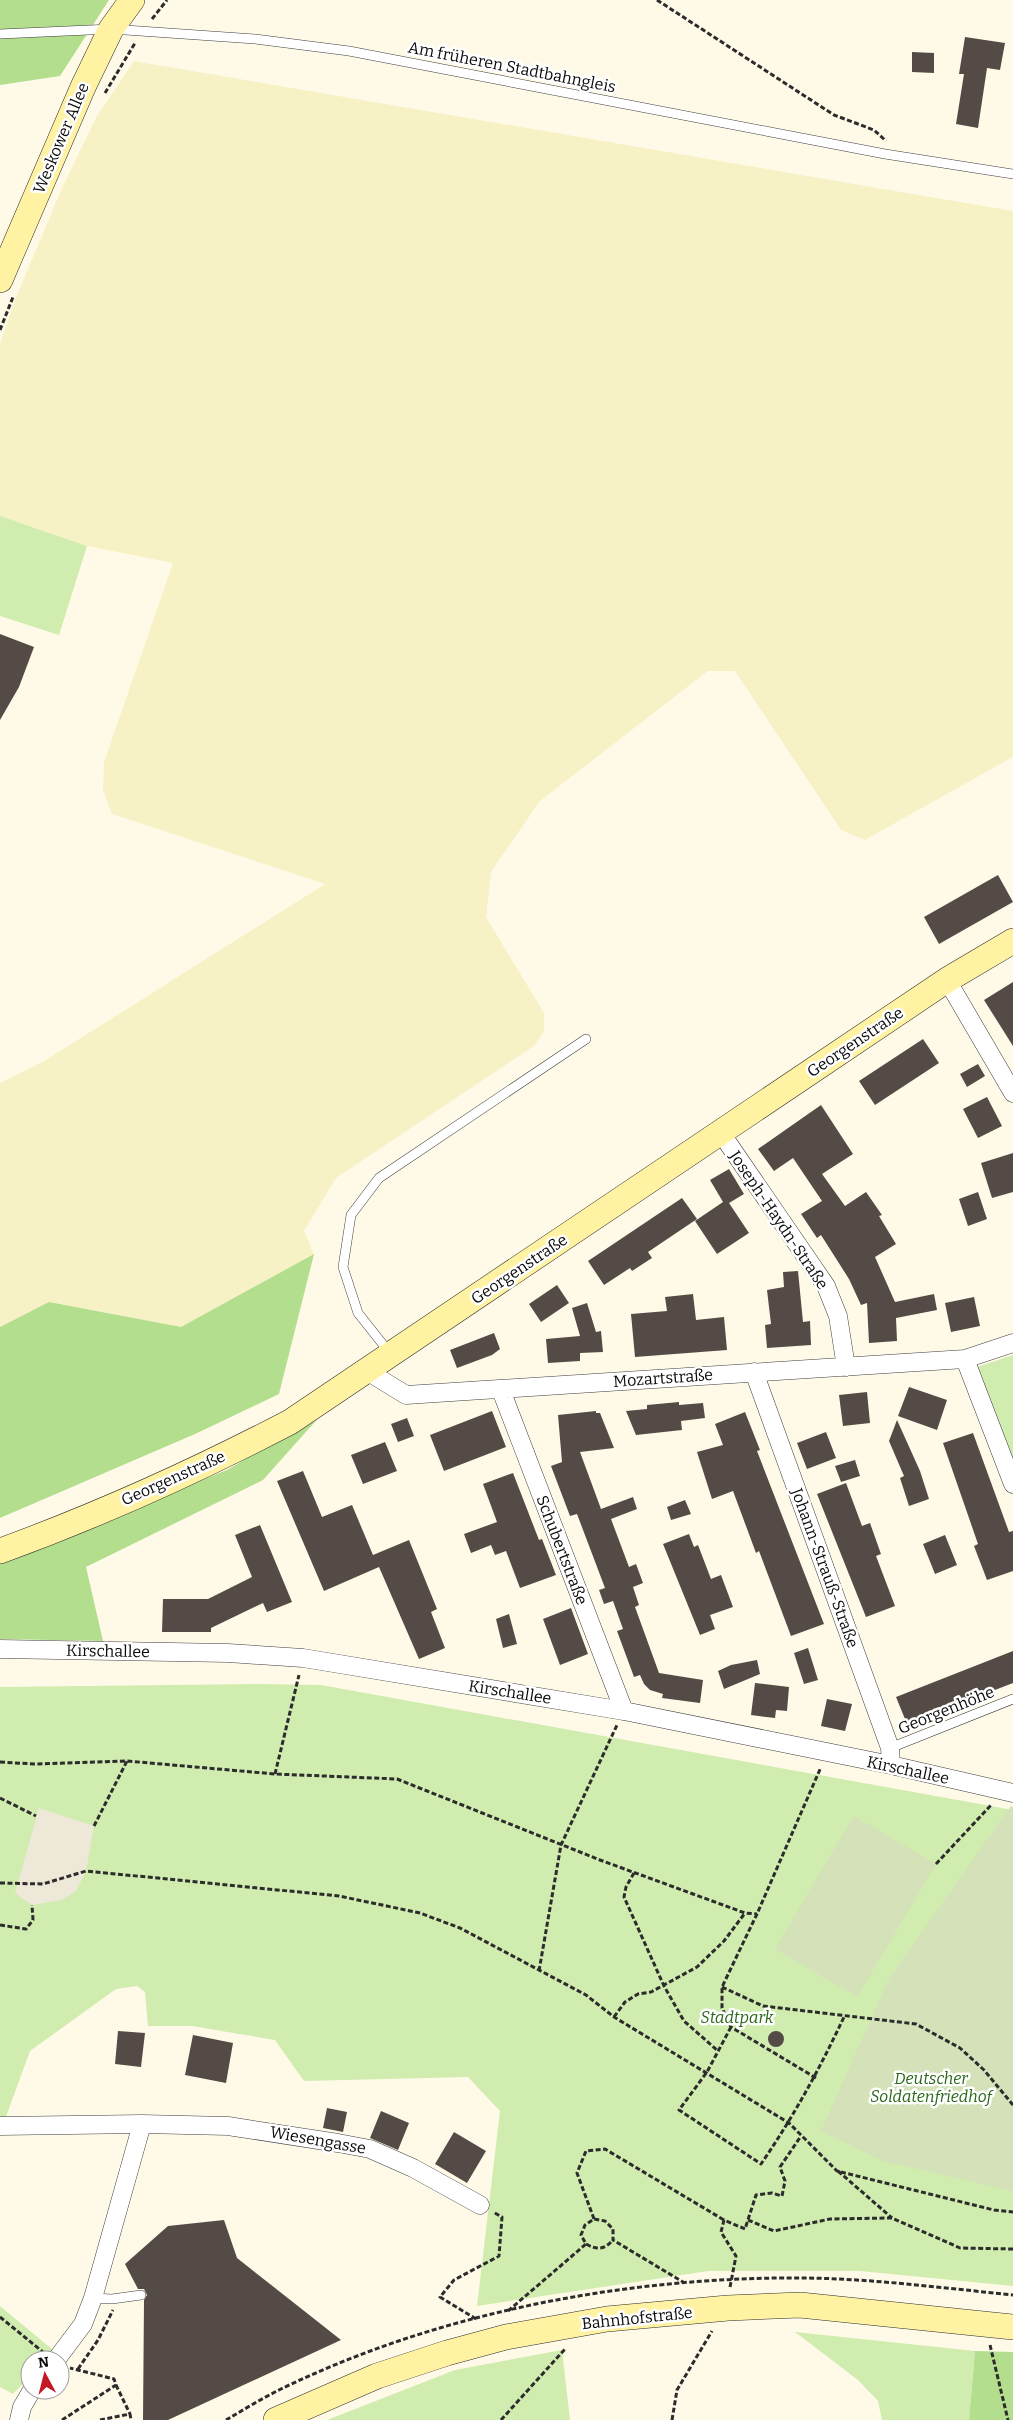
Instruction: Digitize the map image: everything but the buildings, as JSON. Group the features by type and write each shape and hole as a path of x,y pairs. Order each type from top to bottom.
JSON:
{"main road":[{"name":"Weskower Allee","path":"0,280 79,95 111,29 132,0"},
{"name":"Georgenstraße","path":"0,1551 45,1535 219,1459 290,1422 947,980 1013,941"},
{"name":"Bahnhofstraße","path":"276,2420 377,2376 447,2353 506,2337 606,2319 728,2308 800,2305 1005,2335"}],"street":[{"path":"947,980 1013,1093"},
{"name":"Joseph-Haydn-Straße","path":"721,1133 826,1286 838,1316 846,1367"},
{"name":"Mozartstraße","path":"367,1371 406,1395 965,1359 1013,1343"},
{"path":"965,1359 1013,1484"},
{"name":"Johann-Strauß-Straße","path":"754,1372 890,1757"},
{"name":"Schubertstraße","path":"502,1390 624,1711"},
{"name":"Kirschallee","path":"0,1649 228,1653 303,1658 624,1711 827,1752 890,1757 1008,1792"},
{"path":"63,2350 83,2324 93,2298 142,2124"},
{"name":"Wiesengasse","path":"0,2126 142,2124 228,2126 370,2149 413,2168 480,2205"},
{"path":"18,2420 26,2400"}],"lane":[{"name":"Am früheren Stadtbahngleis","path":"0,34 111,29 255,39 349,51 885,154 1013,174"},
{"path":"391,1354 358,1313 343,1267 351,1215 379,1178 586,1039"},
{"name":"Georgenhöhe","path":"890,1757 1013,1699"},
{"path":"93,2298 118,2298 141,2295"}],"path":[{"path":"142,32 167,0"},
{"path":"657,0 834,115 874,130"},
{"path":"275,1774 303,1658"},
{"path":"540,1971 561,1845 624,1711"},
{"path":"816,2078 731,2027 722,2008 722,1987 757,1914 827,1752"},
{"path":"94,1826 127,1761"},
{"path":"0,1762 34,1764 127,1761 275,1774 397,1779 561,1845 745,1913 757,1914"},
{"path":"936,1864 1008,1792"},
{"path":"0,1798 36,1816"},
{"path":"0,1883 42,1884 86,1872 339,1896 420,1913 460,1928 586,1995 614,2017 789,2123 838,2171 892,2218 960,2248 1013,2248"},
{"path":"634,1872 626,1887 624,1896 664,1986 684,2021 718,2051"},
{"path":"0,1925 26,1929 33,1920 32,1905"},
{"path":"614,2017 625,2002 638,1994 652,1992 697,1967 724,1941 745,1913"},
{"path":"722,1987 763,2006 916,2024 960,2048 984,2070 1013,2105"},
{"path":"731,2027 707,2072 680,2110 761,2164 816,2078 844,2016"},
{"path":"594,2219 577,2173 586,2151 606,2149 724,2220 745,2229 756,2195 772,2193 782,2196 784,2182 780,2167 801,2136"},
{"path":"838,2171 994,2210 1013,2212"},
{"path":"476,2319 440,2297 454,2280 499,2256 502,2217 480,2205"},
{"path":"748,2220 774,2231 830,2219 892,2218"},
{"path":"594,2219 605,2221 613,2229 613,2240 606,2248 596,2249 586,2244 582,2235 585,2225 594,2219"},
{"path":"724,2220 721,2232 736,2256 730,2279"},
{"path":"613,2240 684,2282"},
{"path":"508,2312 586,2244"},
{"path":"77,2370 98,2340 118,2298"},
{"path":"0,2317 42,2350"},
{"path":"672,2420 677,2390 715,2326 705,2327"},
{"path":"1005,2335 989,2342 1008,2420"},
{"path":"501,2420 570,2342"},
{"path":"70,2367 114,2379 132,2420"},
{"path":"62,2420 116,2385"},
{"path":"100,2420 130,2414"}],"shaded area":[{"path":"134,61 1013,211 1013,757 865,840 841,830 735,671 708,671 540,801 491,872 486,917 544,1013 544,1031 534,1046 336,1178 304,1231 314,1254 181,1327 49,1302 0,1327 0,1083 41,1063 325,884 112,814 103,790 104,762 173,563 87,546 0,516 0,344 15,300 62,188 97,116"},
{"path":"39,1808 94,1826 86,1871 76,1891 62,1900 32,1905 15,1893"}],"green space":[{"path":"0,0 109,0 60,76 0,85"},
{"path":"0,516 87,546 59,635 0,616"},
{"path":"314,1254 279,1394 195,1434 0,1518 0,1327 49,1302 181,1327"},
{"path":"1013,1355 1013,1463 977,1367"},
{"path":"321,1415 263,1480 86,1567 103,1641 0,1639 0,1561 227,1470"},
{"name":"Stadtpark","path":"321,1685 1013,1810 1013,2286 860,2271 708,2271 477,2306 500,2111 468,2077 304,2081 275,2040 192,2026 148,2026 145,1992 137,1986 116,1989 30,2051 4,2122 0,2122 0,1687"},
{"name":"Deutscher Soldatenfriedhof","path":"1011,1806 1013,1807 1013,2191 883,2161 821,2131 890,1977"},
{"path":"854,1816 936,1864 857,1997 775,1949"},
{"path":"0,2306 53,2350 20,2350 20,2387 13,2394 0,2387"},
{"path":"795,2332 975,2351 969,2420 882,2420 878,2401 858,2380"},
{"path":"562,2350 570,2420 327,2420 455,2370"},
{"path":"975,2351 1013,2352 1013,2420 969,2420"}]}
